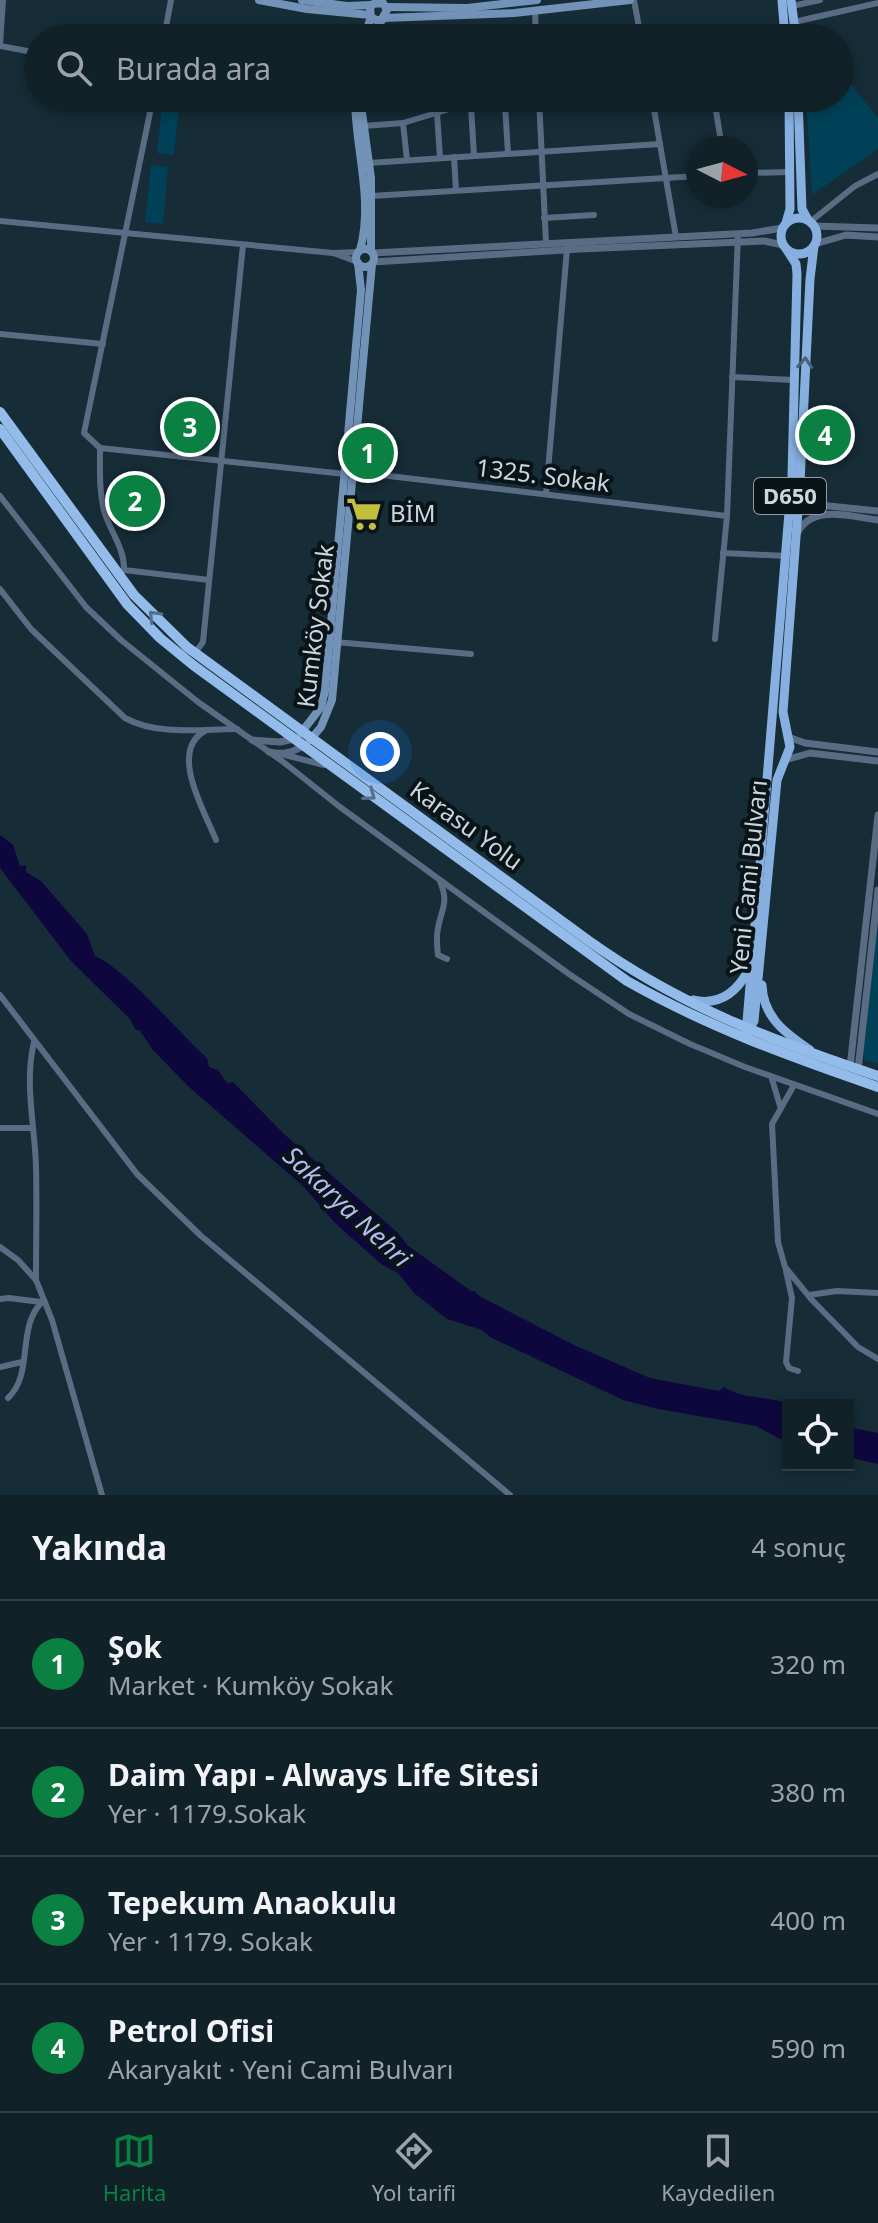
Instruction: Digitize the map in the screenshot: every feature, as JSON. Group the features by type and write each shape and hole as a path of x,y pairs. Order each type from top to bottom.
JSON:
{"highway":[{"name":"Karasu Yolu","path":"0,412 97,546 123,574 134,595 195,653 303,739 589,941 671,995 744,1031 878,1076"},
{"path":"0,429 127,604 160,638 193,665 303,739 334,768 627,981 660,1000 744,1031"},
{"name":"Karasu Yolu","path":"744,1031 755,1044 878,1087"}],"main road":[{"path":"259,0 307,9 378,6"},
{"path":"302,0 347,6 467,8 494,2 537,0"},
{"path":"383,19 535,10 632,0"},
{"path":"782,0 787,24"},
{"path":"789,24 791,3"},
{"path":"378,6 383,19"},
{"path":"378,6 383,19"},
{"path":"380,24 383,19"},
{"name":"Kumköy Sokak","path":"350,473 361,290 359,257 363,237 364,190 359,112"},
{"name":"Kumköy Sokak","path":"303,739 328,713 372,258 369,163 360,112"},
{"path":"789,112 790,209 781,234 785,248 798,254 811,250 817,234 802,209 799,112"},
{"path":"784,225 796,218 811,222"},
{"name":"Yeni Cami Bulvarı","path":"744,1031 756,962 777,780 790,747 783,712 800,483 810,279 815,245"},
{"name":"Yeni Cami Bulvarı","path":"756,962 792,476 797,274 796,264 785,248"},
{"path":"359,257 372,258 363,267 359,257"},
{"path":"785,760 777,758 770,747 772,738 779,734 788,737"},
{"path":"671,995 703,1002 716,1001 734,991 756,962"},
{"path":"756,962 767,1010 786,1034 819,1057"}],"street":[{"path":"3,0 0,45 24,50"},
{"path":"167,24 171,0"},
{"path":"632,0 638,24"},
{"path":"791,3 815,1 819,17"},
{"path":"801,24 878,3"},
{"path":"535,10 536,24"},
{"path":"150,112 84,433 100,448 99,482 104,510 125,558 123,574 135,571 209,580"},
{"path":"363,126 403,123 440,112"},
{"path":"471,112 474,156"},
{"path":"505,112 508,153"},
{"path":"539,112 546,243"},
{"path":"654,112 676,237"},
{"path":"716,112 720,136"},
{"path":"437,113 440,158"},
{"path":"403,123 407,160"},
{"path":"369,163 660,144"},
{"path":"454,157 456,190"},
{"path":"758,173 791,172"},
{"path":"811,222 855,186 878,174"},
{"path":"371,196 686,177"},
{"path":"544,218 594,215"},
{"path":"0,221 359,257"},
{"path":"811,222 878,228"},
{"path":"372,258 738,238 784,225"},
{"path":"815,245 846,235 878,237"},
{"path":"372,258 546,243 676,237 738,238 764,241 785,248"},
{"path":"715,639 727,516 738,238"},
{"path":"195,653 203,642 243,245"},
{"path":"546,494 567,249"},
{"path":"0,334 103,344"},
{"path":"732,377 793,380"},
{"name":"1325. Sokak","path":"100,448 727,516"},
{"path":"800,483 808,497 819,505 878,511"},
{"path":"0,496 86,607 165,676 569,974 629,1014 690,1044 878,1114"},
{"path":"796,536 805,522 821,514 878,520"},
{"path":"97,546 112,533"},
{"path":"723,553 786,556"},
{"path":"0,589 31,629 125,718 156,729 237,729"},
{"path":"334,641 471,654"},
{"path":"208,729 198,734 189,748 186,765 216,840"},
{"path":"788,737 805,743 878,752"},
{"path":"252,740 280,742 303,739"},
{"path":"281,754 292,752 303,739"},
{"path":"269,752 334,768"},
{"path":"785,760 810,753 878,761"},
{"path":"854,1068 878,815"},
{"path":"439,878 445,894 445,909 436,934 438,955 447,959"},
{"path":"854,1068 878,890"},
{"path":"0,995 137,1174 200,1235 510,1495"},
{"path":"34,1042 29,1063 36,1165 36,1280 102,1495"},
{"path":"770,1076 775,1082 780,1106"},
{"path":"794,1085 772,1124 772,1145 778,1242 792,1298 786,1362 789,1368 798,1371"},
{"path":"0,1128 32,1128"},
{"path":"0,1247 18,1260 36,1280"},
{"path":"785,1267 858,1347 878,1359"},
{"path":"809,1295 837,1291 878,1293"},
{"path":"0,1299 43,1301"},
{"path":"8,1398 17,1390 27,1328 43,1301"},
{"path":"0,1367 22,1362"}],"shaded area":[{"path":"854,88 878,118 878,149 812,195 807,112 854,112"},
{"path":"161,112 179,112 174,155 157,153"},
{"path":"151,165 168,167 163,224 145,222"},
{"path":"878,919 878,1064 864,1060 864,1028"}],"water":[{"name":"Sakarya Nehri","path":"0,835 13,845 20,866 26,865 26,872 41,881 87,934 95,956 122,974 207,1058 209,1067 218,1070 227,1083 233,1082 284,1134 398,1233 407,1245 479,1296 576,1346 650,1378 719,1391 724,1387 739,1394 782,1402 782,1439 756,1426 623,1400 490,1337 482,1330 447,1319 414,1293 398,1273 381,1264 335,1223 303,1186 188,1086 153,1050 130,1019 71,961 0,868"},
{"path":"854,1428 878,1433 878,1464 854,1458"}],"place":[{"name":"Tepekum Anaokulu","path":"190,427"},
{"name":"Petrol Ofisi","path":"825,435"},
{"name":"Şok","path":"368,453"},
{"name":"Daim Yapı - Always Life Sitesi","path":"135,501"},
{"name":"BİM","path":"364,514"}]}
